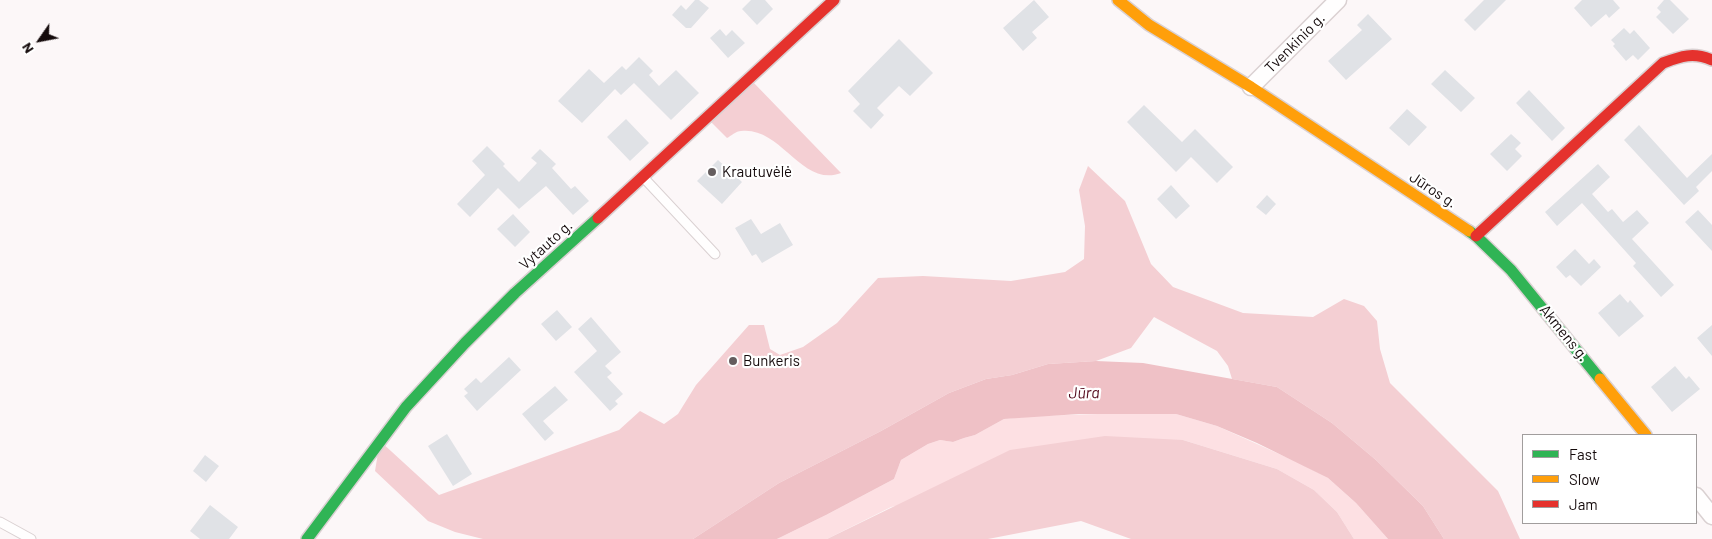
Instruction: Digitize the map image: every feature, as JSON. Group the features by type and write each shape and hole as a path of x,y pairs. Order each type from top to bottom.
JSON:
{"street":[{"name":"Vytauto g.","path":"307,539 406,408 464,342 834,0"},
{"name":"Jūros g.","path":"1118,0 1149,25 1251,87 1476,236"},
{"name":"Tvenkinio g.","path":"1251,87 1338,0"},
{"path":"1476,236 1663,63 1685,54 1703,55 1712,60"},
{"name":"Akmens g.","path":"1476,236 1511,270 1539,302 1645,434"},
{"path":"1697,497 1712,516"}],"lane":[{"path":"643,176 715,254"},
{"path":"0,522 31,539"}],"shaded area":[{"path":"753,82 841,173 827,175 815,172 768,138 755,132 739,131 727,138 710,121"},
{"path":"1088,166 1125,201 1151,264 1173,287 1243,313 1313,317 1344,299 1364,306 1377,321 1380,349 1390,383 1498,491 1520,539 1444,539 1423,506 1376,460 1332,423 1277,387 1232,379 1228,366 1217,351 1154,317 1131,348 1096,361 1048,364 1012,375 986,379 949,393 881,431 779,483 693,539 483,539 455,532 428,521 375,471 380,441 439,495 619,430 640,411 664,424 678,414 696,385 749,325 764,325 770,349 780,355 803,347 837,323 878,278 923,276 1011,281 1065,272 1084,259 1085,226 1079,190"},
{"path":"1130,413 1176,414 1217,426 1297,462 1328,478 1356,503 1388,539 1354,539 1337,512 1314,490 1277,469 1183,440 891,507 827,539 777,539 894,479 901,460 928,444 940,440 953,442 975,435 1004,419 1035,416"},
{"path":"1105,436 1183,440 1277,469 1314,490 1337,512 1354,539 1131,539 1081,521 988,539 827,539 1010,450"}],"water":[{"name":"Jūra","path":"1096,361 1143,363 1277,387 1332,423 1376,460 1423,506 1444,539 1388,539 1356,503 1328,478 1257,443 1217,426 1176,414 1079,414 1004,419 975,435 953,442 940,440 928,444 901,460 894,479 777,539 693,539 779,483 881,431 949,393 986,379 1012,375 1048,364"}],"building":[{"path":"695,0 699,0 709,8 691,28 686,28 672,15 681,5 686,10"},
{"path":"751,0 765,0 773,9 757,25 742,9"},
{"path":"1034,0 1049,17 1032,32 1037,38 1023,51 1003,28"},
{"path":"1484,0 1506,0 1475,31 1464,20"},
{"path":"1582,0 1613,0 1620,8 1609,18 1606,14 1591,27 1574,8"},
{"path":"1664,0 1670,0 1689,19 1673,34 1656,17 1661,12 1657,8"},
{"path":"1368,14 1392,39 1346,80 1328,61 1362,30 1357,25"},
{"path":"1624,28 1630,34 1634,30 1650,48 1638,60 1633,55 1626,61 1613,46 1615,44 1611,40"},
{"path":"720,29 726,36 732,30 745,43 728,58 710,38"},
{"path":"899,39 933,73 910,96 899,86 877,108 884,115 871,129 853,111 860,104 848,91"},
{"path":"639,57 653,71 649,75 659,86 676,70 699,93 671,120 634,83 621,95 615,89 582,123 558,101 589,69 604,83 622,66 626,70"},
{"path":"1445,70 1475,98 1461,112 1431,84"},
{"path":"1529,90 1565,128 1552,141 1516,103"},
{"path":"1144,105 1182,142 1195,129 1233,167 1217,183 1191,157 1176,172 1127,122"},
{"path":"1407,109 1427,127 1409,146 1389,128"},
{"path":"626,119 649,143 630,161 607,137"},
{"path":"1639,125 1687,178 1712,154 1712,171 1696,187 1699,191 1684,205 1624,140"},
{"path":"1511,134 1521,143 1515,149 1522,156 1507,171 1490,154"},
{"path":"487,146 519,182 537,163 531,158 540,149 556,164 552,168 571,189 575,186 589,201 573,215 546,186 519,209 498,188 470,217 457,204 485,175 472,161"},
{"path":"718,160 742,182 722,204 697,181"},
{"path":"1598,164 1610,177 1592,194 1608,212 1612,209 1623,222 1637,210 1649,223 1632,239 1674,285 1661,297 1633,266 1636,263 1582,203 1557,226 1545,212"},
{"path":"1171,185 1190,206 1176,219 1157,199"},
{"path":"1267,195 1276,204 1266,215 1256,207"},
{"path":"1698,210 1712,225 1712,251 1685,222"},
{"path":"513,214 530,232 515,247 497,229"},
{"path":"751,219 761,234 780,223 793,245 762,263 756,254 752,256 735,228"},
{"path":"1575,249 1589,264 1594,259 1601,267 1581,286 1570,275 1566,278 1556,267"},
{"path":"1620,294 1628,303 1630,300 1644,316 1619,337 1598,313"},
{"path":"557,310 572,327 556,341 541,324"},
{"path":"591,317 621,352 605,366 612,373 607,377 623,394 615,401 618,404 610,411 574,372 597,351 578,329"},
{"path":"1712,325 1712,356 1697,338"},
{"path":"509,357 521,370 477,411 464,396 468,393 464,389 476,378 481,383"},
{"path":"1675,366 1686,379 1689,376 1700,389 1672,412 1651,387"},
{"path":"555,386 568,400 543,421 554,433 545,441 522,414"},
{"path":"447,434 472,474 453,486 428,446"},
{"path":"205,455 219,466 206,482 193,471"},
{"path":"210,505 238,527 229,539 200,539 190,531"}],"traffic: fast":[{"path":"307,539 406,407 465,343 515,293 598,218"},
{"path":"1469,231 1511,270 1600,379"}],"traffic: slow":[{"path":"1118,0 1149,25 1251,87 1469,231"},
{"path":"1600,379 1645,434"}],"traffic: jam":[{"path":"598,218 834,0"},
{"path":"1476,236 1663,63 1688,56 1699,56 1712,60"}],"place":[{"name":"Krautuvėlė","path":"712,172"},
{"name":"Bunkeris","path":"733,361"}]}
